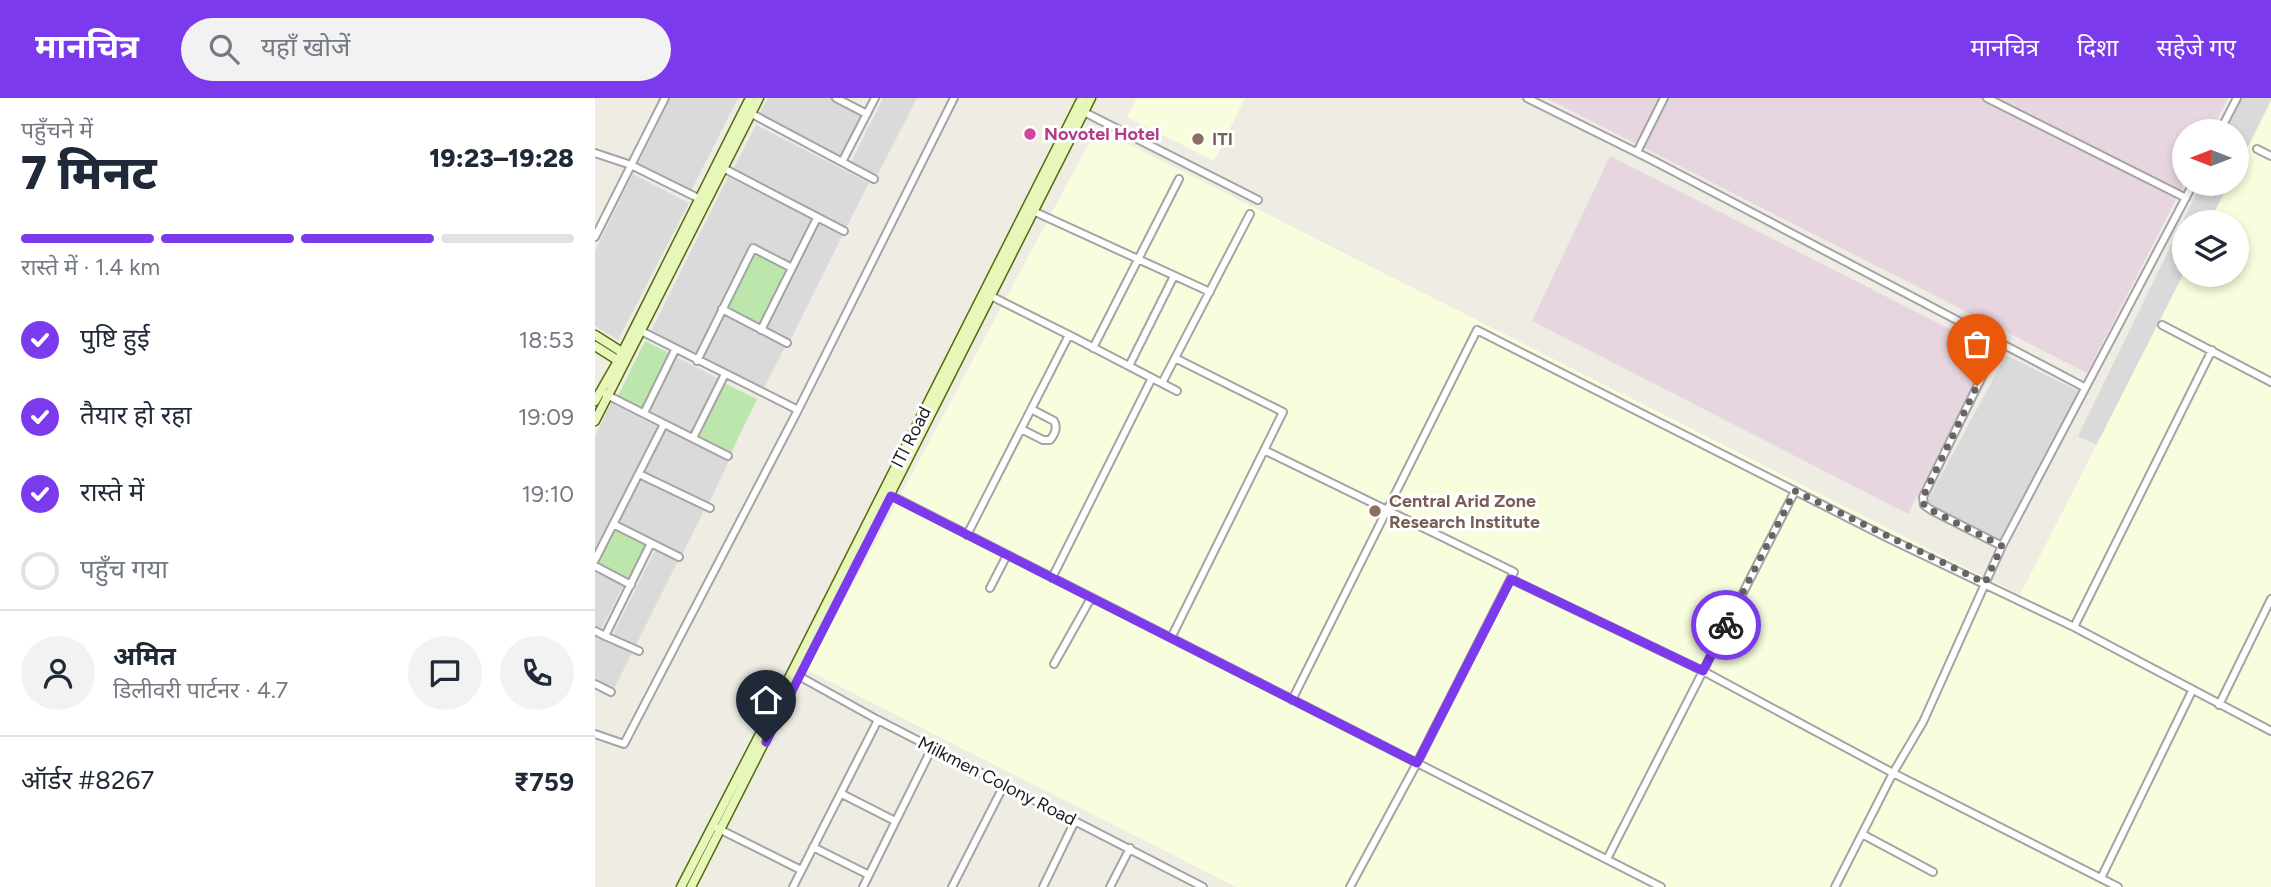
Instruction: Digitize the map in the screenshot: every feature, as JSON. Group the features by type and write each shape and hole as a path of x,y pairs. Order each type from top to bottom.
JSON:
{"street":[{"path":"595,237 664,98"},
{"path":"595,421 604,394 641,331 750,98"},
{"path":"624,359 702,200 723,168 759,98"},
{"path":"837,98 867,114"},
{"path":"842,162 875,98"},
{"path":"595,733 624,744 798,410 954,98"},
{"name":"ITI Road","path":"988,295 1082,98"},
{"name":"ITI Road","path":"691,887 717,828 1091,98"},
{"path":"1527,98 1637,152 2084,387"},
{"path":"1637,152 1664,98"},
{"path":"1835,887 1893,773 1923,722 2002,546 2186,198 1987,98"},
{"path":"2226,119 2237,98"},
{"path":"1084,112 1258,200"},
{"path":"751,114 874,179"},
{"path":"2257,149 2271,156"},
{"path":"595,153 631,165 702,200"},
{"path":"723,168 843,231"},
{"path":"1093,348 1178,179"},
{"path":"1033,211 1210,292"},
{"path":"1162,383 1250,214"},
{"path":"761,330 817,218"},
{"path":"697,361 753,248 792,268"},
{"path":"1129,366 1174,275"},
{"path":"988,295 1177,391"},
{"path":"722,309 787,343"},
{"path":"2162,325 2271,382"},
{"path":"1292,700 1477,330 1795,491 2074,627 2271,731"},
{"path":"641,331 798,410"},
{"path":"595,335 624,359"},
{"path":"967,535 1069,335"},
{"path":"1999,342 1923,497 1924,505 1931,510 2002,546"},
{"path":"595,346 624,359"},
{"path":"644,413 675,350"},
{"path":"2074,627 2212,350"},
{"path":"1171,638 1283,412 1175,358"},
{"path":"693,438 725,374"},
{"path":"1052,578 1152,378"},
{"path":"604,394 728,456"},
{"path":"595,401 604,394"},
{"path":"1021,429 1042,440 1050,440 1053,437 1056,426 1054,421 1031,409"},
{"path":"595,560 664,424"},
{"path":"1264,450 1514,572 1417,763 1350,887"},
{"path":"639,474 710,508"},
{"path":"1607,859 1795,491"},
{"path":"887,494 1661,887"},
{"path":"613,524 679,558"},
{"path":"605,636 652,543"},
{"path":"990,588 1007,555"},
{"path":"595,566 631,584"},
{"path":"1511,579 1703,671 1893,773 2119,887"},
{"path":"1053,664 1091,598"},
{"path":"2218,705 2271,600"},
{"path":"595,631 639,651"},
{"name":"Milkmen Colony Road","path":"796,674 878,720 1202,887"},
{"path":"595,684 611,692"},
{"path":"2101,878 2192,691"},
{"path":"793,887 878,720"},
{"path":"863,887 932,748"},
{"path":"951,887 1004,785"},
{"path":"842,793 895,821"},
{"path":"1043,887 1075,821"},
{"path":"717,828 801,870"},
{"name":"ITI Road","path":"681,887 717,828"},
{"path":"1862,834 1933,872"},
{"path":"813,847 869,875"},
{"path":"1110,887 1130,848"}],"shaded area":[{"path":"671,98 738,98 691,191 638,164"},
{"path":"768,98 832,98 863,114 841,157 759,115"},
{"path":"883,98 917,98 877,176 851,162"},
{"name":"ITI","path":"1137,98 1245,98 1214,161 1127,117"},
{"path":"1546,98 2228,98 2217,119 2172,119 2172,196 2178,196 2087,373"},
{"path":"2242,98 2271,98 2249,145 2249,119 2232,119"},
{"name":"Central Arid Zone Research Institute","path":"2271,101 2271,887 1236,887 807,670 1097,128 2020,595 2177,287 2249,287 2249,210 2215,210 2223,196 2249,196 2249,145"},
{"path":"756,125 869,183 846,228 733,169"},
{"path":"1610,156 1991,350 1908,514 1532,321"},
{"path":"633,174 689,203 618,340 595,326 595,251"},
{"path":"728,177 813,220 791,263 752,244 697,354 651,331"},
{"path":"2195,196 2223,196 2216,210 2188,210"},
{"path":"818,223 842,236 790,341 766,329"},
{"path":"2172,243 2172,287 2177,287 2097,445 2078,436"},
{"path":"725,314 786,345 763,390 703,359"},
{"path":"2006,355 2080,392 2007,547 1924,507"},
{"path":"674,356 719,379 692,433 647,411"},
{"path":"611,403 658,427 595,553 595,436"},
{"path":"666,429 729,461 708,505 644,473"},
{"path":"642,478 704,511 681,557 618,524"},
{"path":"655,550 678,561 614,689 595,680 595,635 609,642"},
{"path":"595,570 624,584 601,630 595,627"}],"green space":[{"path":"755,252 787,268 760,325 727,309"},
{"path":"645,341 669,353 643,408 618,396"},
{"path":"724,383 757,399 731,453 699,437"},
{"path":"614,529 647,545 631,579 598,563"}],"way so far":[{"path":"1726,625 1795,491 1985,583 2002,546 1931,510 1924,505 1923,497 1977,386"}],"place":[{"name":"Novotel Hotel","path":"1030,134"},
{"name":"ITI","path":"1198,139"},
{"name":"Central Arid Zone Research Institute","path":"1375,511"}],"route":[{"path":"766,742 891,496 1417,763 1511,579 1703,671 1726,625"}]}
